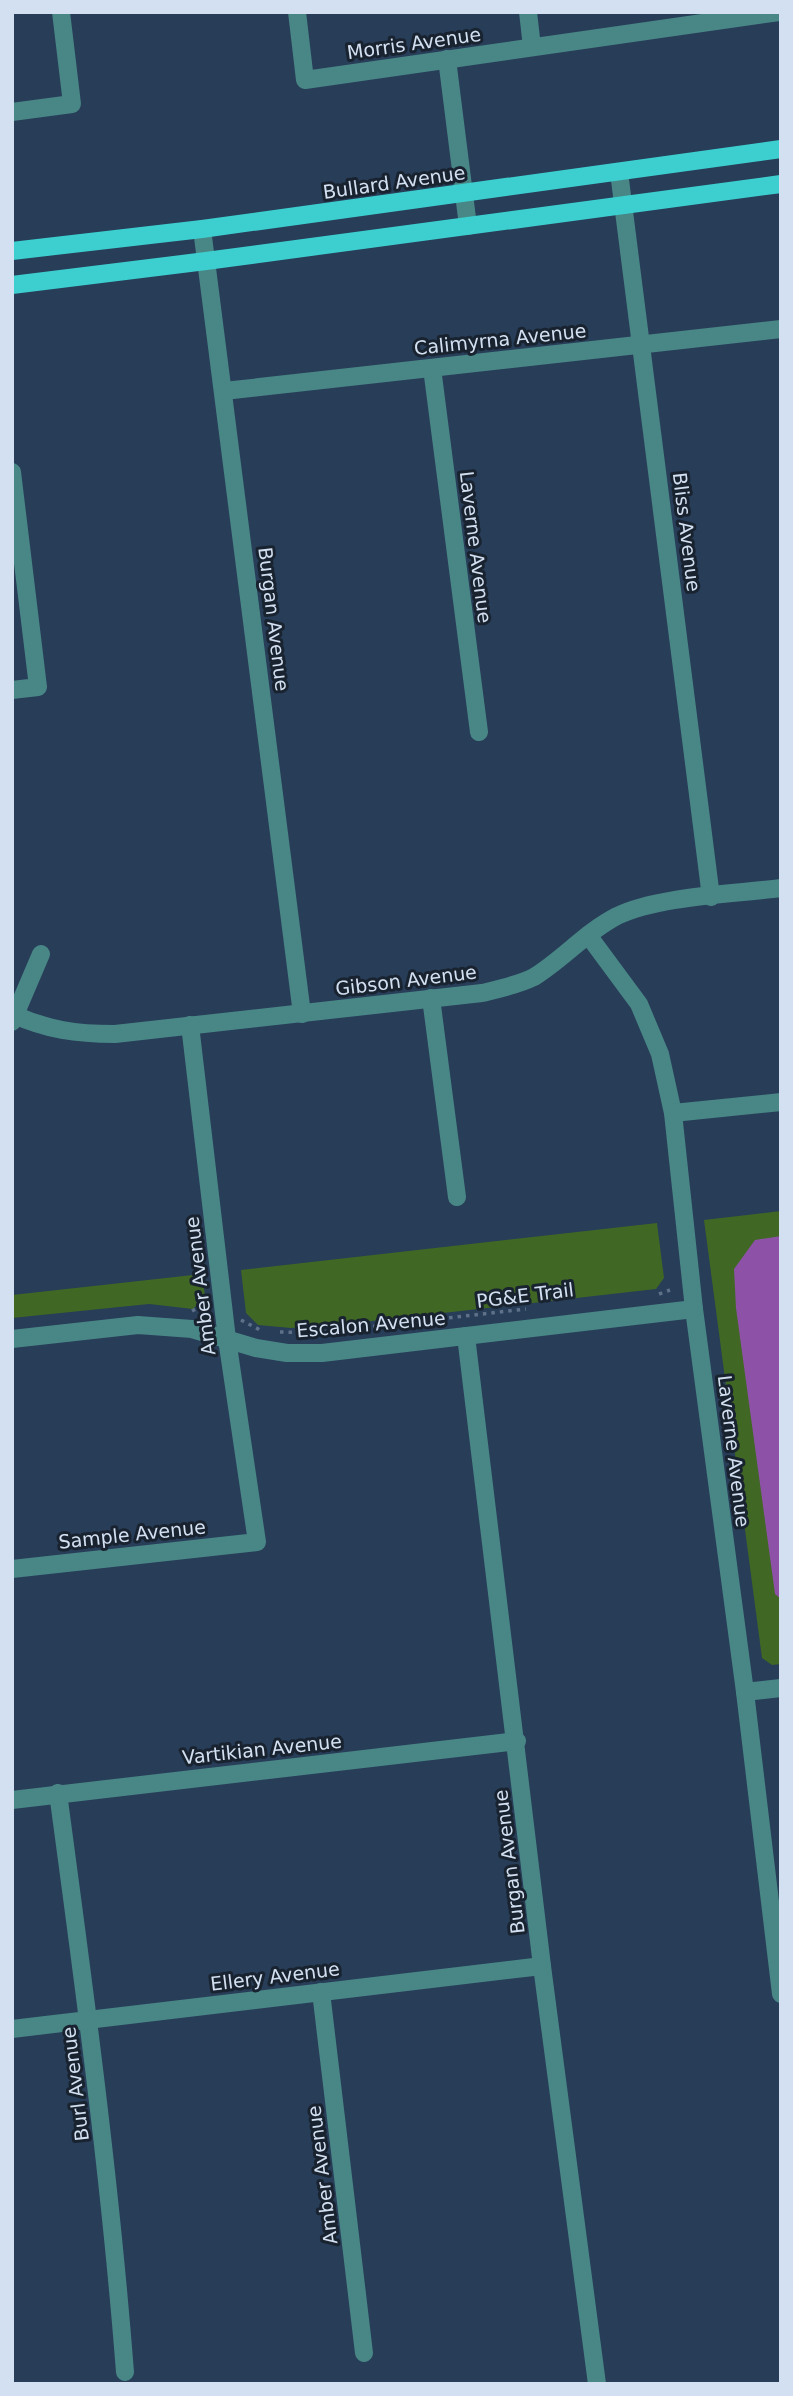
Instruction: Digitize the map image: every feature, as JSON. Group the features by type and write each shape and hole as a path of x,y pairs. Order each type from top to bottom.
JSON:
{"main road":[{"name":"Bullard Avenue","path":"12,251 202,229 781,149"},
{"path":"12,285 781,184"}],"street":[{"path":"12,111 72,104 61,12"},
{"name":"Morris Avenue","path":"297,12 305,80 779,12"},
{"path":"528,12 532,47"},
{"path":"447,60 468,226"},
{"name":"Bliss Avenue","path":"619,172 711,897"},
{"name":"Burgan Avenue","path":"202,229 302,1014"},
{"name":"Calimyrna Avenue","path":"224,391 781,329"},
{"name":"Laverne Avenue","path":"432,368 479,732"},
{"path":"12,472 38,687 12,690"},
{"name":"Gibson Avenue","path":"41,954 13,1017 45,1028 78,1034 115,1034 482,993 533,977 588,935 615,917 636,908 781,888"},
{"name":"Laverne Avenue","path":"588,935 639,1004 660,1054 673,1113 694,1309 776,1914 781,1994"},
{"path":"431,998 457,1197"},
{"name":"Amber Avenue","path":"190,1025 227,1339 257,1542"},
{"path":"673,1113 781,1102"},
{"name":"Escalon Avenue","path":"12,1339 138,1325 192,1329 256,1348 287,1353 322,1353 694,1309"},
{"name":"Burgan Avenue","path":"466,1336 517,1741 542,1966 597,2384"},
{"name":"Sample Avenue","path":"12,1569 257,1542"},
{"path":"744,1692 781,1688"},
{"name":"Vartikian Avenue","path":"12,1800 517,1741"},
{"name":"Burl Avenue","path":"58,1793 89,2019 116,2255 125,2372"},
{"name":"Ellery Avenue","path":"12,2029 542,1966"},
{"name":"Amber Avenue","path":"321,1993 364,2353"}],"path":[{"path":"646,1295 670,1290"},
{"name":"PG&E Trail","path":"192,1311 202,1306 252,1324 262,1331 316,1333 537,1308"}],"green space":[{"path":"781,1211 781,1664 772,1665 762,1658 704,1220"},
{"path":"657,1223 664,1278 656,1289 327,1326 291,1328 258,1325 246,1313 241,1270"},
{"path":"202,1274 205,1296 193,1309 149,1304 12,1318 12,1295"}],"shaded area":[{"path":"781,1236 781,1599 775,1594 736,1308 734,1269 755,1240"}]}
